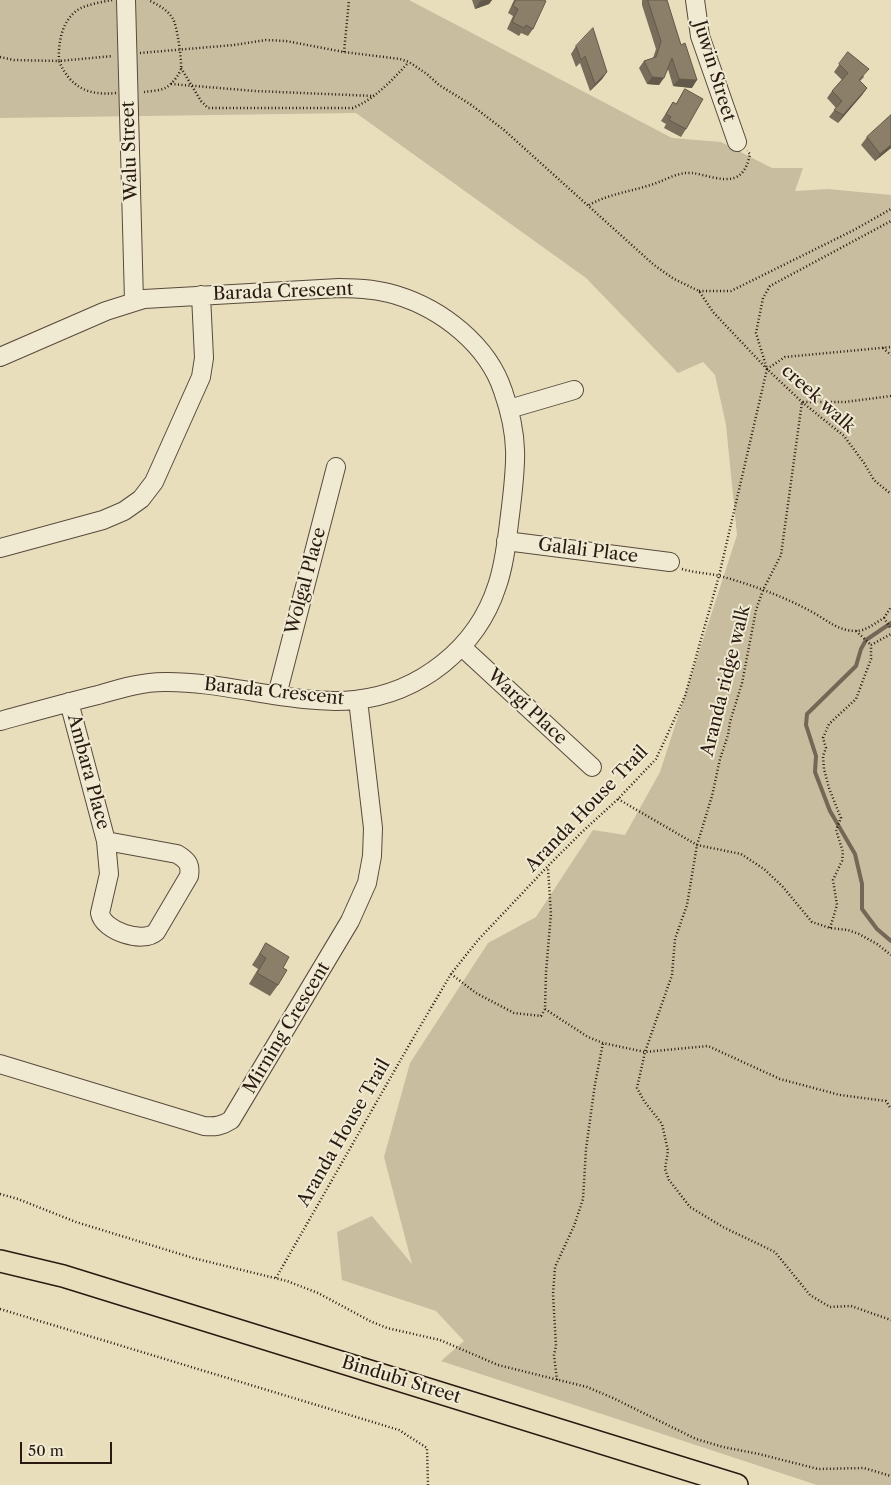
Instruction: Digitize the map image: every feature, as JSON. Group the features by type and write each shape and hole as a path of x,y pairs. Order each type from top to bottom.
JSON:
{"main road":[{"name":"Bindubi Street","path":"0,1252 63,1276 738,1485"},
{"name":"Bindubi Street","path":"0,1261 63,1276"}],"street":[{"name":"Walu Street","path":"126,0 134,301"},
{"name":"Juwin Street","path":"695,0 700,36 737,142"},
{"name":"Barada Crescent","path":"0,357 106,311 134,301 202,295 339,288 367,289 395,295 422,305 447,320 469,339 492,368 501,384 509,409 516,451 506,540 498,583 493,597 480,623 462,647 441,666 417,682 389,693 358,700 316,700 190,683 163,682 137,685 0,721"},
{"path":"0,548 103,520 124,511 141,499 154,482 201,378 204,358 202,295"},
{"path":"509,409 574,390"},
{"name":"Wolgal Place","path":"277,695 336,467"},
{"name":"Galali Place","path":"506,540 670,562"},
{"name":"Wargi Place","path":"462,647 592,767"},
{"name":"Mirning Crescent","path":"0,1064 204,1126 224,1125 231,1120 350,921 367,883 372,856 374,828 358,700"},
{"name":"Ambara Place","path":"69,702 106,841 109,874 100,913 101,918 112,929 139,937 152,935 156,932 189,876 190,867 186,860 177,854 106,841"}],"path":[{"path":"112,0 80,8 68,19 60,40 59,61 68,78 76,85 92,93 119,93"},
{"path":"148,0 169,13 174,20 177,27 181,68 201,101 208,108 353,108 376,96 409,62"},
{"path":"344,52 349,0"},
{"path":"179,49 234,45 266,40 286,41 409,62 439,85 488,117 589,205 654,265 674,279 699,291 731,291 854,230 891,209"},
{"path":"0,57 14,60 59,61"},
{"path":"136,92 168,87 181,68"},
{"path":"171,84 255,91 376,96"},
{"path":"589,205 672,176 691,173 732,179 743,173 749,163 750,154"},
{"name":"Aranda House Trail","path":"276,1278 451,974 478,940 548,866 618,799 656,759 685,696 719,576 766,369 756,333 763,298 770,286 891,221"},
{"name":"creek walk","path":"699,291 713,312 766,369 802,402 844,436 874,480 891,494"},
{"path":"766,369 785,357 891,347"},
{"path":"883,348 891,355"},
{"path":"802,402 845,402 891,396"},
{"name":"Aranda ridge walk","path":"802,402 781,555 763,590 756,610 742,684 697,845 687,905 675,939 672,975 645,1052 637,1088 644,1101 662,1124 668,1151 665,1169 669,1180 690,1207 723,1228 775,1252 810,1295 830,1308 851,1306 891,1320"},
{"path":"670,562 684,570 719,576 763,590 816,614 843,629 863,630 884,618 891,607"},
{"path":"884,618 891,629"},
{"path":"830,928 837,905 833,880 842,860 843,852 836,830 841,818 829,788 824,769 823,756 826,748 823,738 829,724 856,699 871,659 871,645 856,631"},
{"path":"871,645 891,634"},
{"path":"618,799 697,845 741,854 764,869 783,887 812,922 859,934 877,944 891,955"},
{"path":"451,974 476,993 514,1013 541,1016 545,1009 551,914 548,866"},
{"path":"545,1009 588,1037 603,1043 645,1052 708,1046 780,1079 840,1095 886,1101 891,1108"},
{"path":"557,1380 554,1354 556,1346 553,1294 555,1267 574,1226 584,1198 594,1084 603,1043"},
{"path":"0,1194 18,1199 76,1222 133,1240 193,1258 276,1278 318,1293 370,1322 387,1328 440,1340 498,1365 587,1387 613,1398 679,1432 723,1448 759,1454 818,1469 864,1468 891,1476"},
{"path":"0,1309 399,1430 427,1448 428,1485"}],"shaded area":[{"path":"0,0 409,0 672,138 721,142 772,168 803,168 795,191 828,189 891,195 891,1485 817,1485 441,1361 464,1341 436,1311 342,1280 337,1232 372,1216 412,1264 384,1157 410,1063 488,943 536,917 593,830 625,835 660,772 737,535 726,425 715,375 703,362 678,373 586,278 356,113 0,118"}],"building":[{"path":"516,0 546,1 533,29 526,25 524,28 512,22 518,9 513,6"},
{"path":"648,0 667,0 681,45 685,43 697,80 679,79 672,58 664,78 652,77 644,61 656,57 661,42"},
{"path":"593,28 607,72 595,84 585,56 581,60 576,46"},
{"path":"848,52 869,69 859,80 867,88 843,115 834,110 842,101 832,91 848,73 839,64"},
{"path":"685,89 703,99 686,129 669,120 671,117 666,114 673,102 676,104"},
{"path":"891,115 891,145 880,154 867,137"},
{"path":"266,943 289,957 283,968 287,970 278,985 257,973 266,958 260,954"}],"waterway":[{"path":"891,623 866,640 856,666 807,714 806,725 816,756 815,772 830,811 855,854 862,884 862,909 877,929 891,941"}]}
